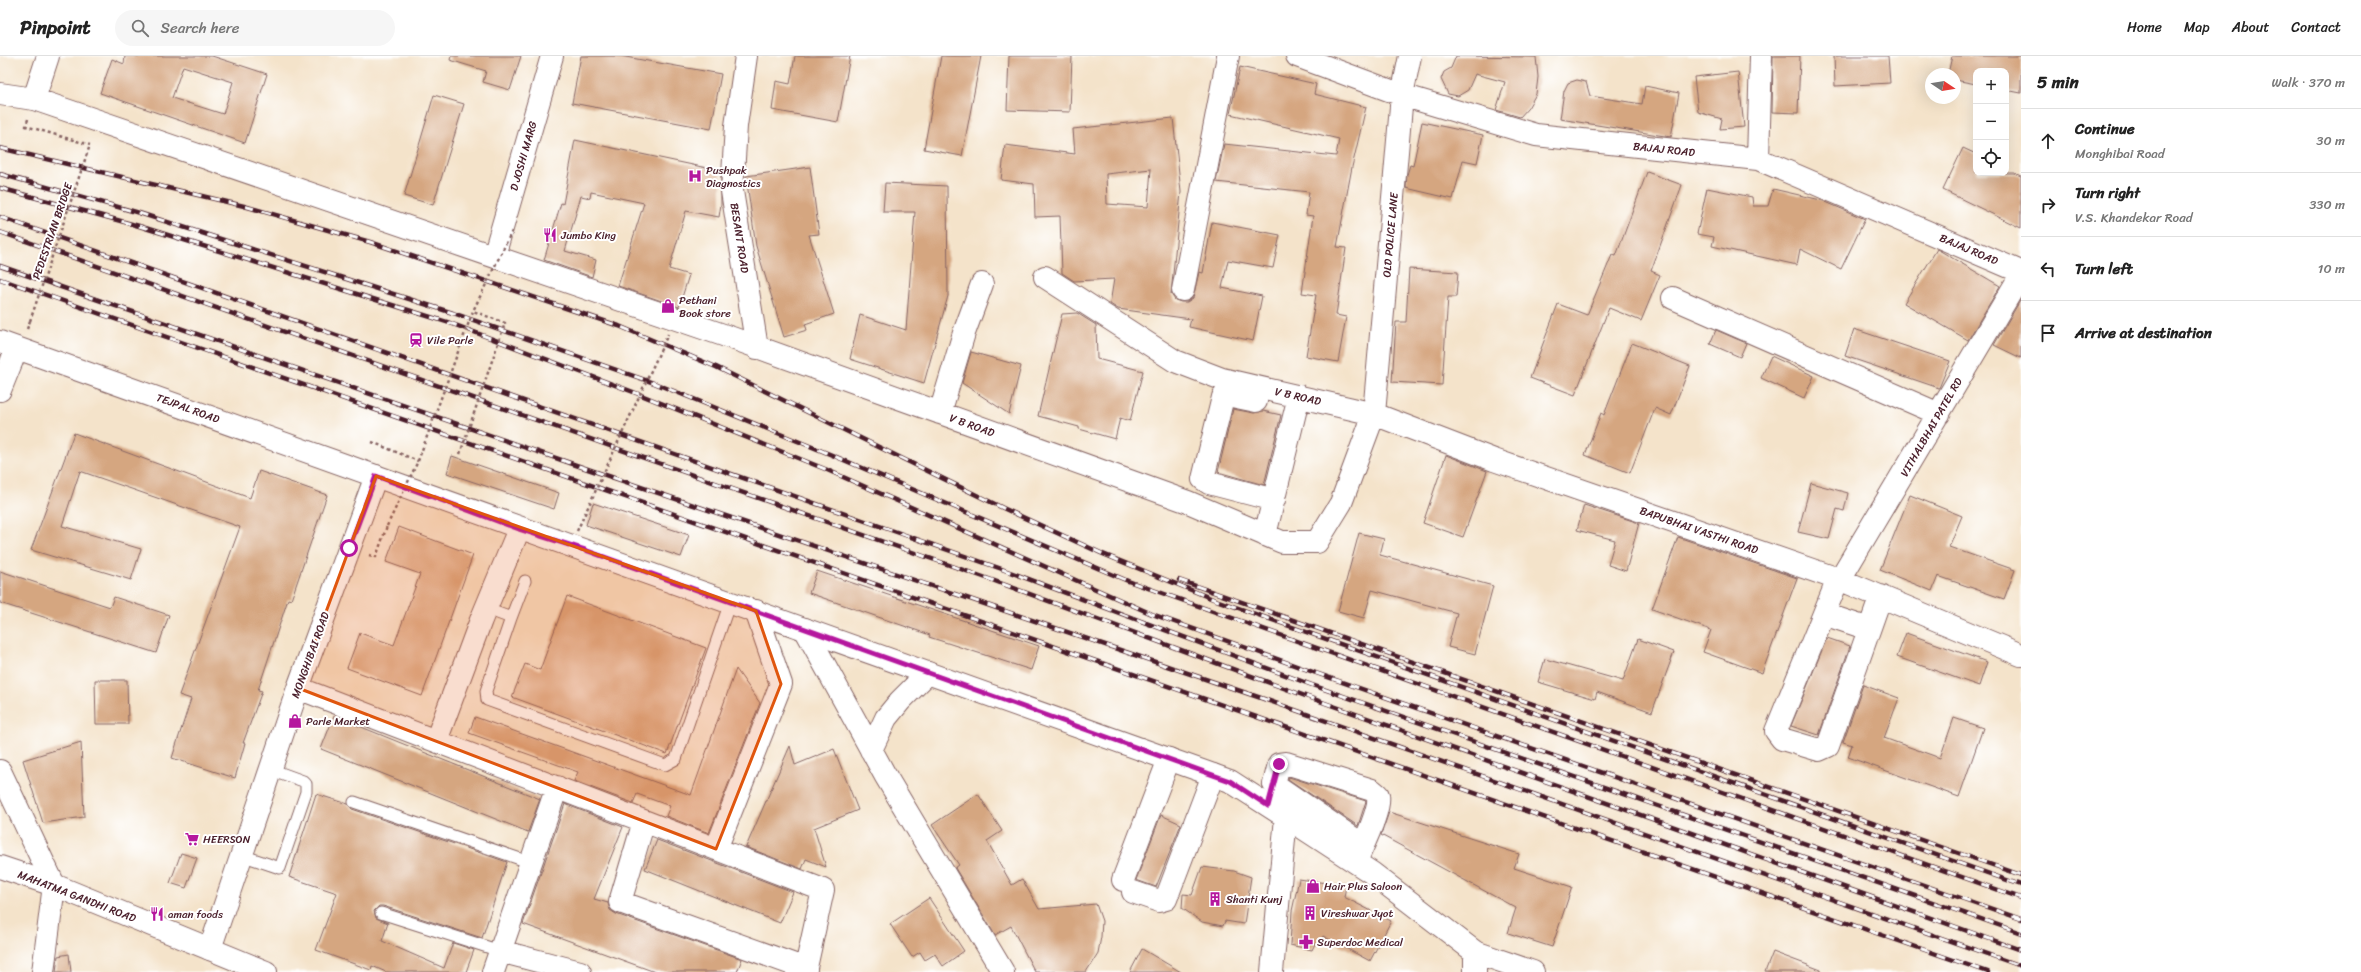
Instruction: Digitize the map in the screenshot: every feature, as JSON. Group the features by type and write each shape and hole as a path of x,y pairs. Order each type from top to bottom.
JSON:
{"street":[{"path":"34,99 48,56"},
{"name":"D JOSHI MARG","path":"494,256 552,56"},
{"name":"BESANT ROAD","path":"746,56 736,126 732,191 757,348"},
{"path":"1183,290 1228,56"},
{"name":"OLD POLICE LANE","path":"1265,535 1282,542 1317,542 1341,503 1374,414 1402,95 1410,56"},
{"path":"1758,159 1762,56"},
{"name":"BAJAJ ROAD","path":"1304,57 1402,95 1536,135 1758,159 2021,273"},
{"name":"V B ROAD","path":"0,94 34,99 494,256 1188,502 1265,535"},
{"name":"VITHALBHAI PATEL RD","path":"1869,629 1828,746 1818,750 1782,739 1776,731 1834,589 1841,580 2021,273"},
{"name":"V B ROAD","path":"1045,277 1175,361 1222,379 1298,403 1374,414"},
{"path":"940,413 964,332 982,284"},
{"path":"1673,298 1939,414"},
{"path":"0,390 4,343"},
{"name":"TEJPAL ROAD","path":"4,343 376,476 519,529 756,611 1230,781 1277,811 1359,854"},
{"path":"1265,535 1274,500 1298,403 1227,395 1221,399 1203,479 1208,483 1274,500"},
{"name":"BAPUBHAI VASTHI ROAD","path":"1374,414 1494,460 1841,580 2021,655"},
{"name":"MONGHIBAI ROAD","path":"210,949 298,688 376,476"},
{"path":"436,741 486,609 519,529"},
{"path":"1824,614 1869,629 1881,596"},
{"path":"716,849 781,684 756,611"},
{"path":"805,629 871,750 1003,972"},
{"path":"871,750 886,718 900,701 928,673"},
{"path":"298,688 558,787 823,890 806,971 620,902 644,821"},
{"path":"1168,759 1128,886 1159,901 1166,900 1213,775"},
{"path":"1272,972 1277,811 1274,784 1281,762 1375,792 1378,795 1379,801 1359,854"},
{"path":"0,771 54,885 43,972"},
{"path":"1274,784 1359,854 1475,962 1533,972"},
{"path":"493,972 529,862 558,787"},
{"name":"MAHATMA GANDHI ROAD","path":"0,867 54,885 266,972"},
{"path":"500,950 580,972"}],"lane":[{"path":"525,581 486,691 487,700 665,765 676,759 730,602"},
{"path":"486,609 511,618"},
{"path":"241,855 284,869 306,788 303,781 270,769"},
{"path":"354,802 529,862"},
{"path":"380,913 500,950"}],"path":[{"name":"PEDESTRIAN BRIDGE","path":"26,126 90,145 30,321"},
{"path":"376,557 387,526 418,461 473,311 512,231"},
{"path":"460,454 505,323 473,311"},
{"path":"578,531 668,334"},
{"path":"372,442 418,461"}],"highlighted area":[{"path":"376,476 756,611 781,684 716,849 298,688"}],"building":[{"path":"125,56 212,56 267,74 245,143 100,93 112,59 124,64","holes":["183,66 233,82 223,114 172,98"]},
{"path":"451,56 521,56 510,90 483,82 486,71 450,60"},
{"path":"581,56 620,56 721,74 711,129 572,103"},
{"path":"795,56 850,56 838,122 772,110 776,81 790,84"},
{"path":"941,56 981,56 962,156 924,149"},
{"path":"1009,56 1072,56 1070,112 1007,110"},
{"path":"1456,56 1536,57 1538,77 1536,94 1528,108 1520,117 1496,110 1505,82 1475,74 1468,90 1458,96 1448,94 1441,79 1444,72 1451,68"},
{"path":"1773,56 1800,56 1798,113 1772,112"},
{"path":"1834,56 1888,56 1890,83 1835,86"},
{"path":"1952,56 2021,56 2021,93 2009,91 2009,68 1973,68 1973,83 1961,81 1961,68 1949,68"},
{"path":"1240,67 1316,84 1314,94 1366,107 1352,167 1337,247 1346,248 1336,315 1346,317 1338,362 1306,356 1316,295 1302,293 1313,216 1306,215 1309,192 1216,182 1224,144 1336,156 1339,139 1230,114"},
{"path":"1738,72 1744,127 1720,129 1722,119 1698,112 1694,77"},
{"path":"1577,80 1586,82 1590,96 1642,104 1645,86 1679,93 1671,137 1560,119 1564,91 1568,83"},
{"path":"434,95 464,104 433,205 404,196"},
{"path":"1173,118 1181,192 1171,294 1175,300 1187,302 1193,298 1199,272 1203,273 1212,222 1280,235 1273,268 1228,260 1222,288 1262,296 1253,341 1189,327 1191,319 1118,309 1110,304 1114,279 1074,281 1062,273 1060,216 1035,217 1034,184 1001,180 1005,145 1075,154 1073,129","holes":["1151,169 1148,207 1107,204 1106,174"]},
{"path":"1422,122 1483,135 1477,163 1463,160 1453,199 1406,188 1407,175 1410,165 1413,166"},
{"path":"575,140 721,171 721,204 719,217 686,211 669,269 689,275 679,307 618,286 644,203 591,192 590,198 581,196 565,251 596,260 592,277 544,260 561,203 563,204"},
{"path":"1963,148 1973,153 1973,176 2009,176 2009,173 2014,173 2021,176 2021,228 1943,190"},
{"path":"810,167 819,234 809,235 834,314 805,324 807,330 784,337 756,246 746,176"},
{"path":"1647,172 1682,185 1651,271 1660,275 1641,321 1609,308 1575,395 1530,378 1558,304 1587,315 1612,255 1616,256"},
{"path":"885,183 947,186 948,296 924,383 850,359 860,315 906,330 915,212 883,212"},
{"path":"1707,188 1752,197 1753,206 1768,206 1773,189 1821,200 1865,219 1841,269 1800,249 1797,265 1712,246 1714,237 1697,234"},
{"path":"1937,249 2000,286 1968,340 1904,303"},
{"path":"1409,269 1458,272 1456,297 1448,297 1442,385 1392,382 1396,322 1406,322"},
{"path":"2021,299 2021,358 1994,345"},
{"path":"1077,313 1096,325 1097,359 1143,371 1130,421 1120,418 1115,439 1038,416 1062,314"},
{"path":"1854,329 1950,361 1939,388 1845,356"},
{"path":"1716,330 1746,343 1740,357 1710,344"},
{"path":"1632,343 1690,366 1671,415 1655,408 1630,473 1585,455 1601,413 1604,415"},
{"path":"971,352 1021,366 1009,414 962,383"},
{"path":"1771,356 1814,376 1804,398 1761,378"},
{"path":"1233,409 1254,413 1263,411 1281,415 1264,485 1218,472"},
{"path":"74,433 250,498 259,471 327,495 291,600 288,599 258,690 262,691 243,743 245,743 235,778 172,758 191,699 179,695 240,527 80,471 62,526 141,549 131,580 31,550"},
{"path":"1446,455 1487,471 1463,537 1423,523"},
{"path":"452,456 559,493 554,509 447,473"},
{"path":"1811,483 1848,493 1844,511 1837,509 1829,539 1798,532"},
{"path":"1910,495 1962,516 1949,547 2015,570 2004,599 1938,576 1932,591 1880,570"},
{"path":"593,503 689,535 681,557 586,525"},
{"path":"1584,505 1639,523 1626,571 1608,565 1615,540 1577,530"},
{"path":"399,527 473,555 422,696 347,668 360,633 394,645 420,574 386,562"},
{"path":"1359,533 1384,539 1380,555 1493,586 1475,654 1448,647 1457,613 1372,590 1364,618 1338,611"},
{"path":"1678,537 1797,578 1762,673 1703,652 1711,630 1652,609"},
{"path":"0,571 110,607 114,597 169,615 156,653 0,603"},
{"path":"817,571 1039,646 1031,670 929,637 930,635 809,593"},
{"path":"567,596 706,648 667,754 512,697 525,664 540,670"},
{"path":"1906,633 1987,662 1979,686 1897,657"},
{"path":"1827,638 1850,646 1819,735 1791,726"},
{"path":"1638,639 1674,652 1652,712 1597,692 1595,699 1538,682 1545,659 1623,681"},
{"path":"736,669 760,703 709,833 666,816 670,806 637,794 633,803 574,781 578,772 469,733 475,717 691,795"},
{"path":"95,680 127,680 128,724 96,724"},
{"path":"1863,685 1899,698 1884,738 1940,758 1954,718 1983,728 1959,797 1848,757 1852,745 1843,742"},
{"path":"334,716 540,799 528,832 321,749"},
{"path":"81,742 84,817 43,823 23,760"},
{"path":"790,746 795,765 834,749 858,810 814,828 826,867 806,859 802,869 746,847"},
{"path":"1289,777 1366,801 1358,826 1288,779"},
{"path":"316,794 348,804 352,809 507,862 482,938 383,906 379,906 374,911 376,918 388,923 382,941 444,968 453,943 474,950 466,972 386,972 372,966 371,970 316,950 337,893 289,877"},
{"path":"978,794 1002,831 987,841 1012,885 1022,879 1039,909 1096,904 1102,921 1101,937 1098,953 1086,972 1035,972 1011,926 995,935 955,868 959,865 932,825"},
{"path":"565,804 623,827 594,899 608,903 610,910 616,914 742,959 737,972 655,972 523,924"},
{"path":"1389,812 1519,854 1514,868 1572,887 1552,947 1508,933 1516,908 1381,835"},
{"path":"1161,815 1181,824 1156,887 1136,880"},
{"path":"657,840 793,892 780,923 645,869"},
{"path":"181,853 197,858 186,888 170,883"},
{"name":"Shanti Kunj","path":"1202,867 1234,871 1251,877 1244,924 1225,921 1223,926 1202,922 1182,908 1183,894 1192,895"},
{"path":"1299,879 1346,886 1344,897 1391,921 1370,961 1323,936 1321,944 1315,944 1312,950 1290,945 1292,911"},
{"path":"929,898 964,951 943,966 935,954 925,960 920,952 912,957 890,924"},
{"path":"1142,949 1181,972 1130,972"},
{"path":"1773,952 1821,970 1821,972 1765,972"},
{"path":"69,954 71,972 56,972 58,956"}],"railway":[{"path":"0,148 244,206 370,242 619,326 716,367 1005,509 1103,554 1213,599 2021,885"},
{"path":"0,174 136,212 453,313 654,383 832,455 1128,581 2021,898"},
{"path":"0,188 139,226 450,323 636,393 825,469 1152,614 1316,673 2021,919"},
{"path":"0,217 999,568 1312,685 2021,933"},
{"path":"0,232 992,580 1308,697 2021,950"},
{"path":"0,266 576,465 1261,698 2021,966"},
{"path":"0,279 1988,972"},
{"path":"1179,580 2021,875"}],"place":[{"name":"Pushpak Diagnostics","path":"695,176"},
{"name":"Jumbo King","path":"550,235"},
{"name":"Pethani Book store","path":"668,306"},
{"name":"Vile Parle","path":"416,340"},
{"name":"Parle Market","path":"295,721"},
{"name":"HEERSON","path":"192,839"},
{"name":"Hair Plus Saloon","path":"1313,886"},
{"name":"Shanti Kunj","path":"1215,899"},
{"name":"Vireshwar Jyot","path":"1310,913"},
{"name":"aman foods","path":"157,914"},
{"name":"Superdoc Medical","path":"1306,942"}],"route":[{"path":"349,548 376,476 519,529 585,550 1230,781 1268,806 1279,764"}]}
